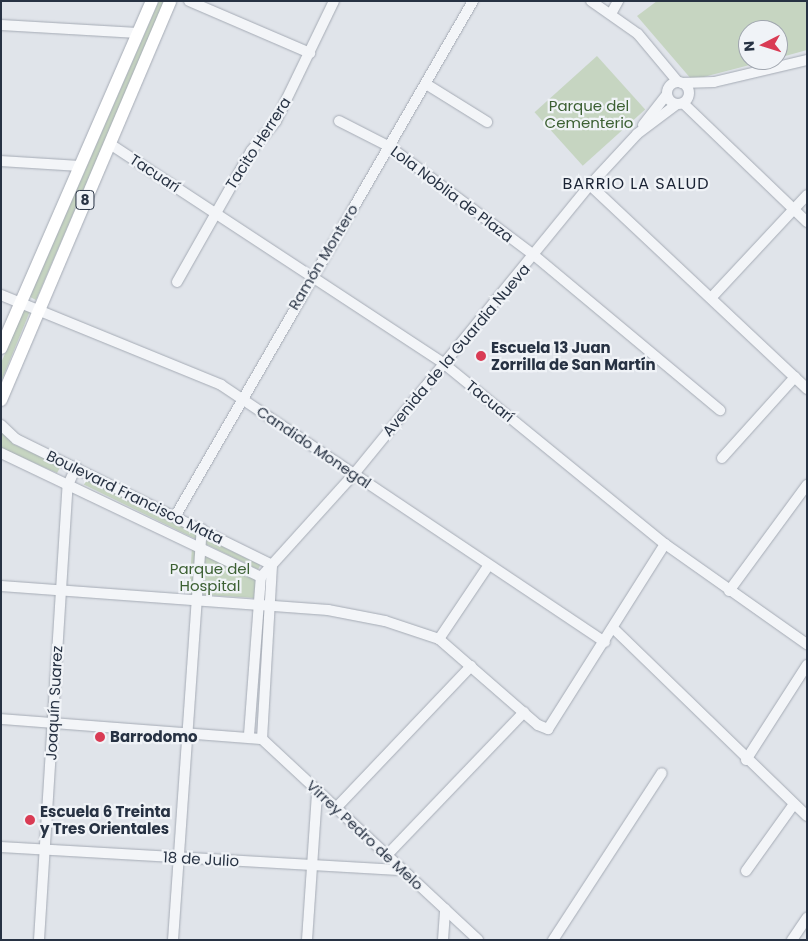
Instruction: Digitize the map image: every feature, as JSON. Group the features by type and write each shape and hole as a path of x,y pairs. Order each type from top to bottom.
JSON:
{"main road":[{"name":"8","path":"1,348 152,1"},
{"name":"8","path":"1,400 170,1"}],"street":[{"path":"189,1 310,53"},
{"name":"Tacito Herrera","path":"177,282 251,151 276,121 334,1"},
{"name":"Ramón Montero","path":"176,515 312,275 390,147 474,1"},
{"path":"590,1 612,12 638,34 680,82 683,101"},
{"path":"612,12 618,1"},
{"path":"1,25 138,34"},
{"name":"Avenida de la Guardia Nueva","path":"261,577 354,474 443,363 535,256 590,185 638,134 667,94 680,82 714,82 807,60"},
{"name":"Avenida de la Guardia Nueva","path":"638,134 683,101 714,82"},
{"path":"426,84 487,122"},
{"path":"667,94 683,101 807,222"},
{"name":"Lola Noblia de Plaza","path":"339,121 390,147 535,256 720,410"},
{"name":"Tacuarí","path":"110,144 312,275 443,363 665,544 729,591 807,644"},
{"path":"1,161 79,166"},
{"path":"590,185 807,389"},
{"path":"712,298 807,195"},
{"name":"Candido Monegal","path":"1,295 22,301 38,310 209,379 241,398 488,566 605,642"},
{"path":"722,458 795,377"},
{"name":"Boulevard Francisco Mata","path":"1,425 16,439 176,515 272,565"},
{"name":"Boulevard Francisco Mata","path":"1,453 261,577"},
{"name":"Joaquín Suarez","path":"39,940 68,485 76,467"},
{"path":"729,591 807,484"},
{"path":"173,940 202,529"},
{"path":"1,586 272,606 385,620 439,639 542,728 553,727 665,544"},
{"path":"262,739 272,606 272,565"},
{"path":"439,639 488,566"},
{"path":"250,735 261,577"},
{"path":"613,628 746,760 807,816"},
{"path":"746,760 807,665"},
{"path":"336,808 471,666"},
{"path":"386,855 524,712"},
{"name":"Virrey Pedro de Melo","path":"1,719 250,735 262,739 478,940"},
{"path":"553,940 662,773"},
{"path":"307,940 317,792"},
{"path":"746,871 794,804"},
{"name":"18 de Julio","path":"1,847 402,870"},
{"path":"443,940 445,909"},
{"path":"792,940 807,918"}],"green space":[{"path":"159,1 165,1 36,300 30,297"},
{"path":"657,1 807,1 807,50 788,55 788,20 738,20 738,68 692,80 637,16"},
{"name":"Parque del Cementerio","path":"597,56 645,110 583,166 535,112"},
{"path":"24,309 30,311 1,382 1,363"},
{"path":"1,429 13,444 61,466 57,473 1,448"},
{"path":"86,480 260,565 258,570 84,484"},
{"name":"Parque del Hospital","path":"192,547 256,579 254,598 189,594"}],"place":[{"name":"Escuela 13 Juan Zorrilla de San Martín","path":"481,356"},
{"name":"Barrodomo","path":"100,737"},
{"name":"Escuela 6 Treinta y Tres Orientales","path":"30,820"}],"district":[{"name":"BARRIO LA SALUD","path":"636,184"}]}
